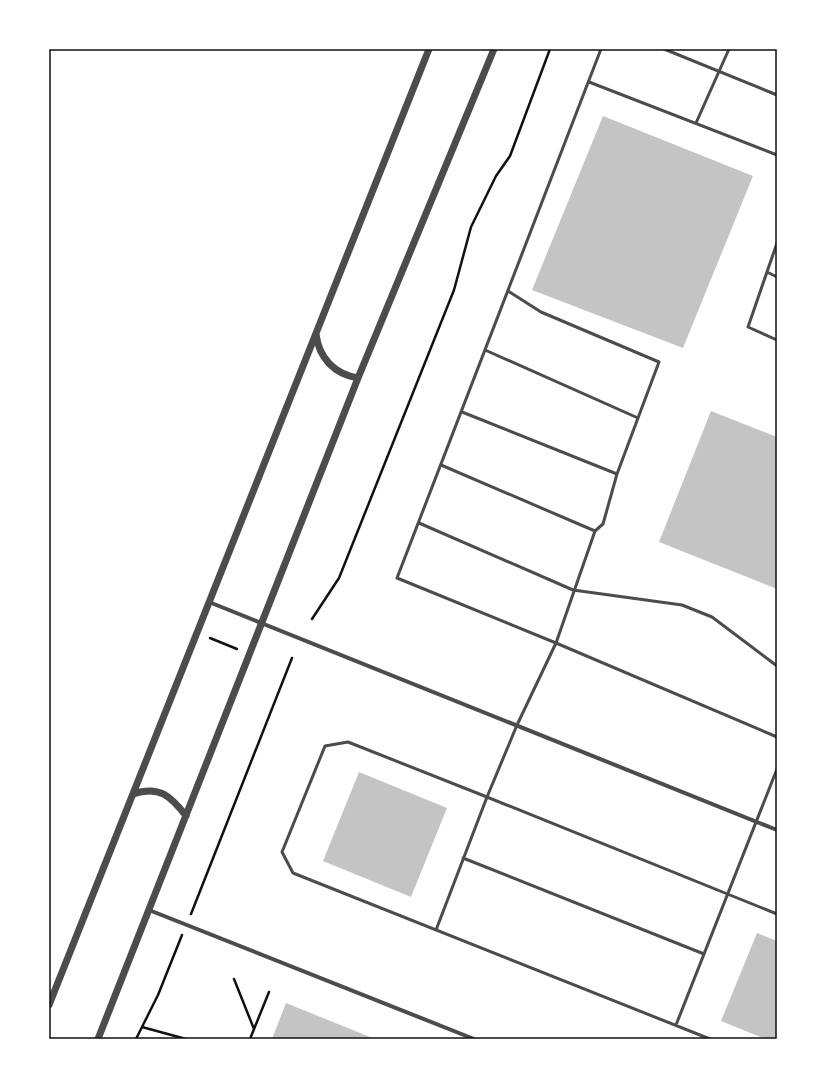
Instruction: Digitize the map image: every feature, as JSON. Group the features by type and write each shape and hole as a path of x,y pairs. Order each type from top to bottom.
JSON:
{"street":[{"path":"49,1005 429,49"},
{"path":"98,1039 358,378 494,49"},
{"path":"316,334 317,344 326,362 341,373 358,378"},
{"path":"209,602 777,830"},
{"path":"133,794 146,789 162,793 174,800 186,816"},
{"path":"149,910 186,926 474,1039"}],"lane":[{"path":"601,49 397,578 556,643 777,737"},
{"path":"664,49 777,95"},
{"path":"696,123 730,49"},
{"path":"589,82 777,155"},
{"path":"777,243 748,327 777,340"},
{"path":"767,272 777,277"},
{"path":"436,930 487,797 517,725 556,643 573,590 595,531 603,524 617,474 659,362 541,312 508,291"},
{"path":"485,350 638,418"},
{"path":"462,412 617,474"},
{"path":"441,465 595,531"},
{"path":"419,523 573,590 682,605 712,617 777,666"},
{"path":"710,1039 293,873 282,852 325,746 348,742 777,914"},
{"path":"676,1025 777,769"},
{"path":"463,858 704,954"}],"path":[{"path":"312,619 339,578 454,290 471,227 496,176 510,156 550,49"},
{"path":"210,638 238,649"},
{"path":"136,1039 158,995 292,658"},
{"path":"234,979 254,1029"},
{"path":"250,1039 269,992"},
{"path":"142,1027 186,1039"}],"building":[{"path":"603,116 753,176 683,348 532,290"},
{"path":"711,411 777,437 777,589 659,542"},
{"path":"359,772 447,808 411,897 323,861"},
{"path":"757,933 777,941 777,1039 765,1039 721,1021"},
{"path":"286,1003 375,1039 272,1039"}]}
